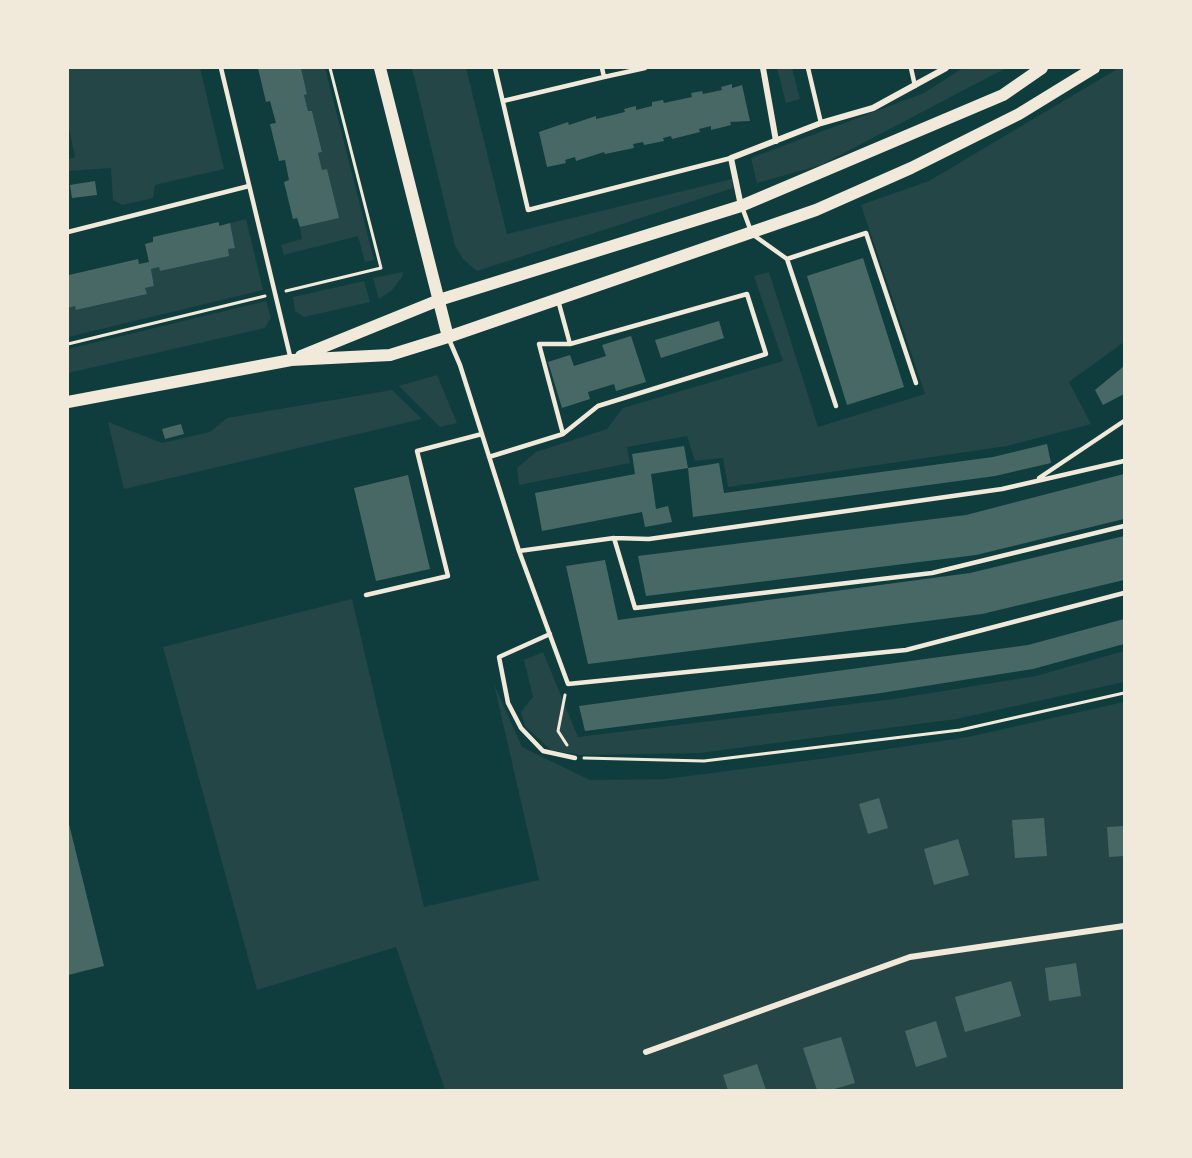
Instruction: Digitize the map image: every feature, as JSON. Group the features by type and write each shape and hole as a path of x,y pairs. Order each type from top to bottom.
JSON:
{"main road":[{"path":"380,68 448,337"},
{"path":"291,360 439,300 741,206 1002,95 1042,68"},
{"path":"68,402 291,360 390,355 448,337 752,234 816,210 911,168 1019,114 1094,68"}],"street":[{"path":"763,68 776,141"},
{"path":"741,206 730,158 821,123 873,108 946,68"},
{"path":"646,1052 910,957 1125,926"}],"lane":[{"path":"221,68 291,360"},
{"path":"495,68 528,210 730,158"},
{"path":"602,68 604,77"},
{"path":"503,101 645,68"},
{"path":"808,68 821,123"},
{"path":"911,68 915,86"},
{"path":"68,232 249,186"},
{"path":"741,206 752,234 787,259 836,406"},
{"path":"787,259 866,233 916,383"},
{"path":"489,457 563,434 598,406 766,354 747,294 570,344 539,344 563,434"},
{"path":"558,299 570,344"},
{"path":"448,337 482,434 519,552 568,684 906,650 1125,593"},
{"path":"1035,480 1125,422"},
{"path":"366,595 448,576 417,452 482,434"},
{"path":"519,552 614,538 649,539 1002,489 1125,461"},
{"path":"614,538 635,608 932,573 1125,526"},
{"path":"550,634 499,657 508,703 521,728 543,751 575,758"}],"path":[{"path":"68,344 381,268 330,68"},
{"path":"568,684 558,731 575,758 704,761 960,730 1125,693"}],"shaded area":[{"path":"68,68 200,68 224,169 155,185 153,198 122,205 113,200 111,168 68,171 68,160 75,157 68,123"},
{"path":"301,68 325,68 374,260 365,262 358,236 284,255 281,245 302,239 300,227 338,218 327,169 322,170 318,153 322,152 312,111 308,111 304,95 307,93"},
{"path":"412,68 466,68 507,234 732,179 733,188 477,271 463,259 455,246"},
{"path":"777,68 792,68 800,99 786,103"},
{"path":"963,68 1006,68 821,165 757,183 751,158 924,93"},
{"path":"1119,68 1124,68 1124,342 1069,382 1091,424 1007,446 728,487 723,458 695,461 687,436 627,447 630,463 519,485 517,468 536,452 607,429 623,408 783,361 754,276 769,272 818,427 925,394 861,205 929,181"},
{"path":"246,219 263,290 68,337 68,308 75,306 77,310 146,294 145,288 154,286 151,269 159,267 161,271 228,256 228,249 235,247 230,223"},
{"path":"403,272 392,290 379,299 373,278"},
{"path":"364,281 370,302 304,317 295,311 293,297"},
{"path":"266,301 271,318 265,328 68,373 68,349"},
{"path":"437,375 457,423 440,427 399,386"},
{"path":"392,390 422,419 124,489 108,422 162,443 210,432 227,418"},
{"path":"352,599 424,907 539,880 494,684 522,747 590,780 666,779 827,758 968,737 1124,702 1124,1090 445,1090 396,947 257,990 163,647"},
{"path":"1124,651 1124,682 956,719 700,753 581,755 551,750 525,726 521,712 533,697 524,660 543,652 578,737 894,699 1036,676"}],"building":[{"path":"258,68 301,68 308,111 312,111 322,152 318,153 322,170 327,169 339,218 300,227 297,218 293,219 284,182 289,180 285,160 279,161 270,124 276,123 270,101 266,102"},
{"path":"732,84 732,88 742,85 750,121 730,122 731,125 711,130 711,126 699,129 700,132 672,139 671,136 663,138 664,141 644,145 643,142 633,144 634,148 605,154 604,152 576,161 575,157 565,160 566,163 547,167 539,132 568,122 569,125 596,116 596,119 625,112 624,109 636,106 636,110 652,106 652,102 663,100 664,103 692,97 691,93 702,91 703,94 722,90 721,87"},
{"path":"95,181 97,195 72,198 70,185"},
{"path":"219,222 219,226 230,223 235,248 228,249 229,256 160,271 159,267 151,269 154,286 145,288 147,294 76,310 75,306 68,308 69,275 138,259 139,264 149,262 145,244 153,242 153,237"},
{"path":"863,258 904,387 847,405 807,276"},
{"path":"719,321 724,338 661,358 655,340"},
{"path":"631,336 646,382 616,391 614,384 588,392 590,399 562,408 548,362 570,355 574,366 606,356 602,345"},
{"path":"1124,366 1124,394 1103,405 1095,390"},
{"path":"181,424 184,434 165,439 162,429"},
{"path":"1047,444 1051,463 995,476 693,517 688,468 719,463 724,493 993,457"},
{"path":"684,446 688,468 651,474 656,509 668,506 672,522 645,527 642,512 542,531 535,493 635,474 632,454"},
{"path":"1124,474 1124,519 976,555 646,596 638,556 966,515"},
{"path":"408,475 430,569 376,581 354,488"},
{"path":"1124,536 1124,580 982,614 588,664 566,566 605,560 618,620 970,573"},
{"path":"1124,619 1124,644 1033,669 881,693 585,731 579,706 1028,645"},
{"path":"879,798 888,828 868,834 859,804"},
{"path":"1044,818 1047,856 1015,858 1012,820"},
{"path":"68,820 104,966 68,975"},
{"path":"1124,826 1124,856 1109,857 1107,827"},
{"path":"958,839 969,875 934,885 924,849"},
{"path":"1076,963 1081,996 1049,1001 1045,968"},
{"path":"1011,981 1021,1016 965,1032 955,997"},
{"path":"936,1021 947,1057 916,1067 905,1031"},
{"path":"841,1037 855,1083 831,1090 817,1090 803,1048"},
{"path":"757,1064 766,1090 728,1090 723,1075"}]}
